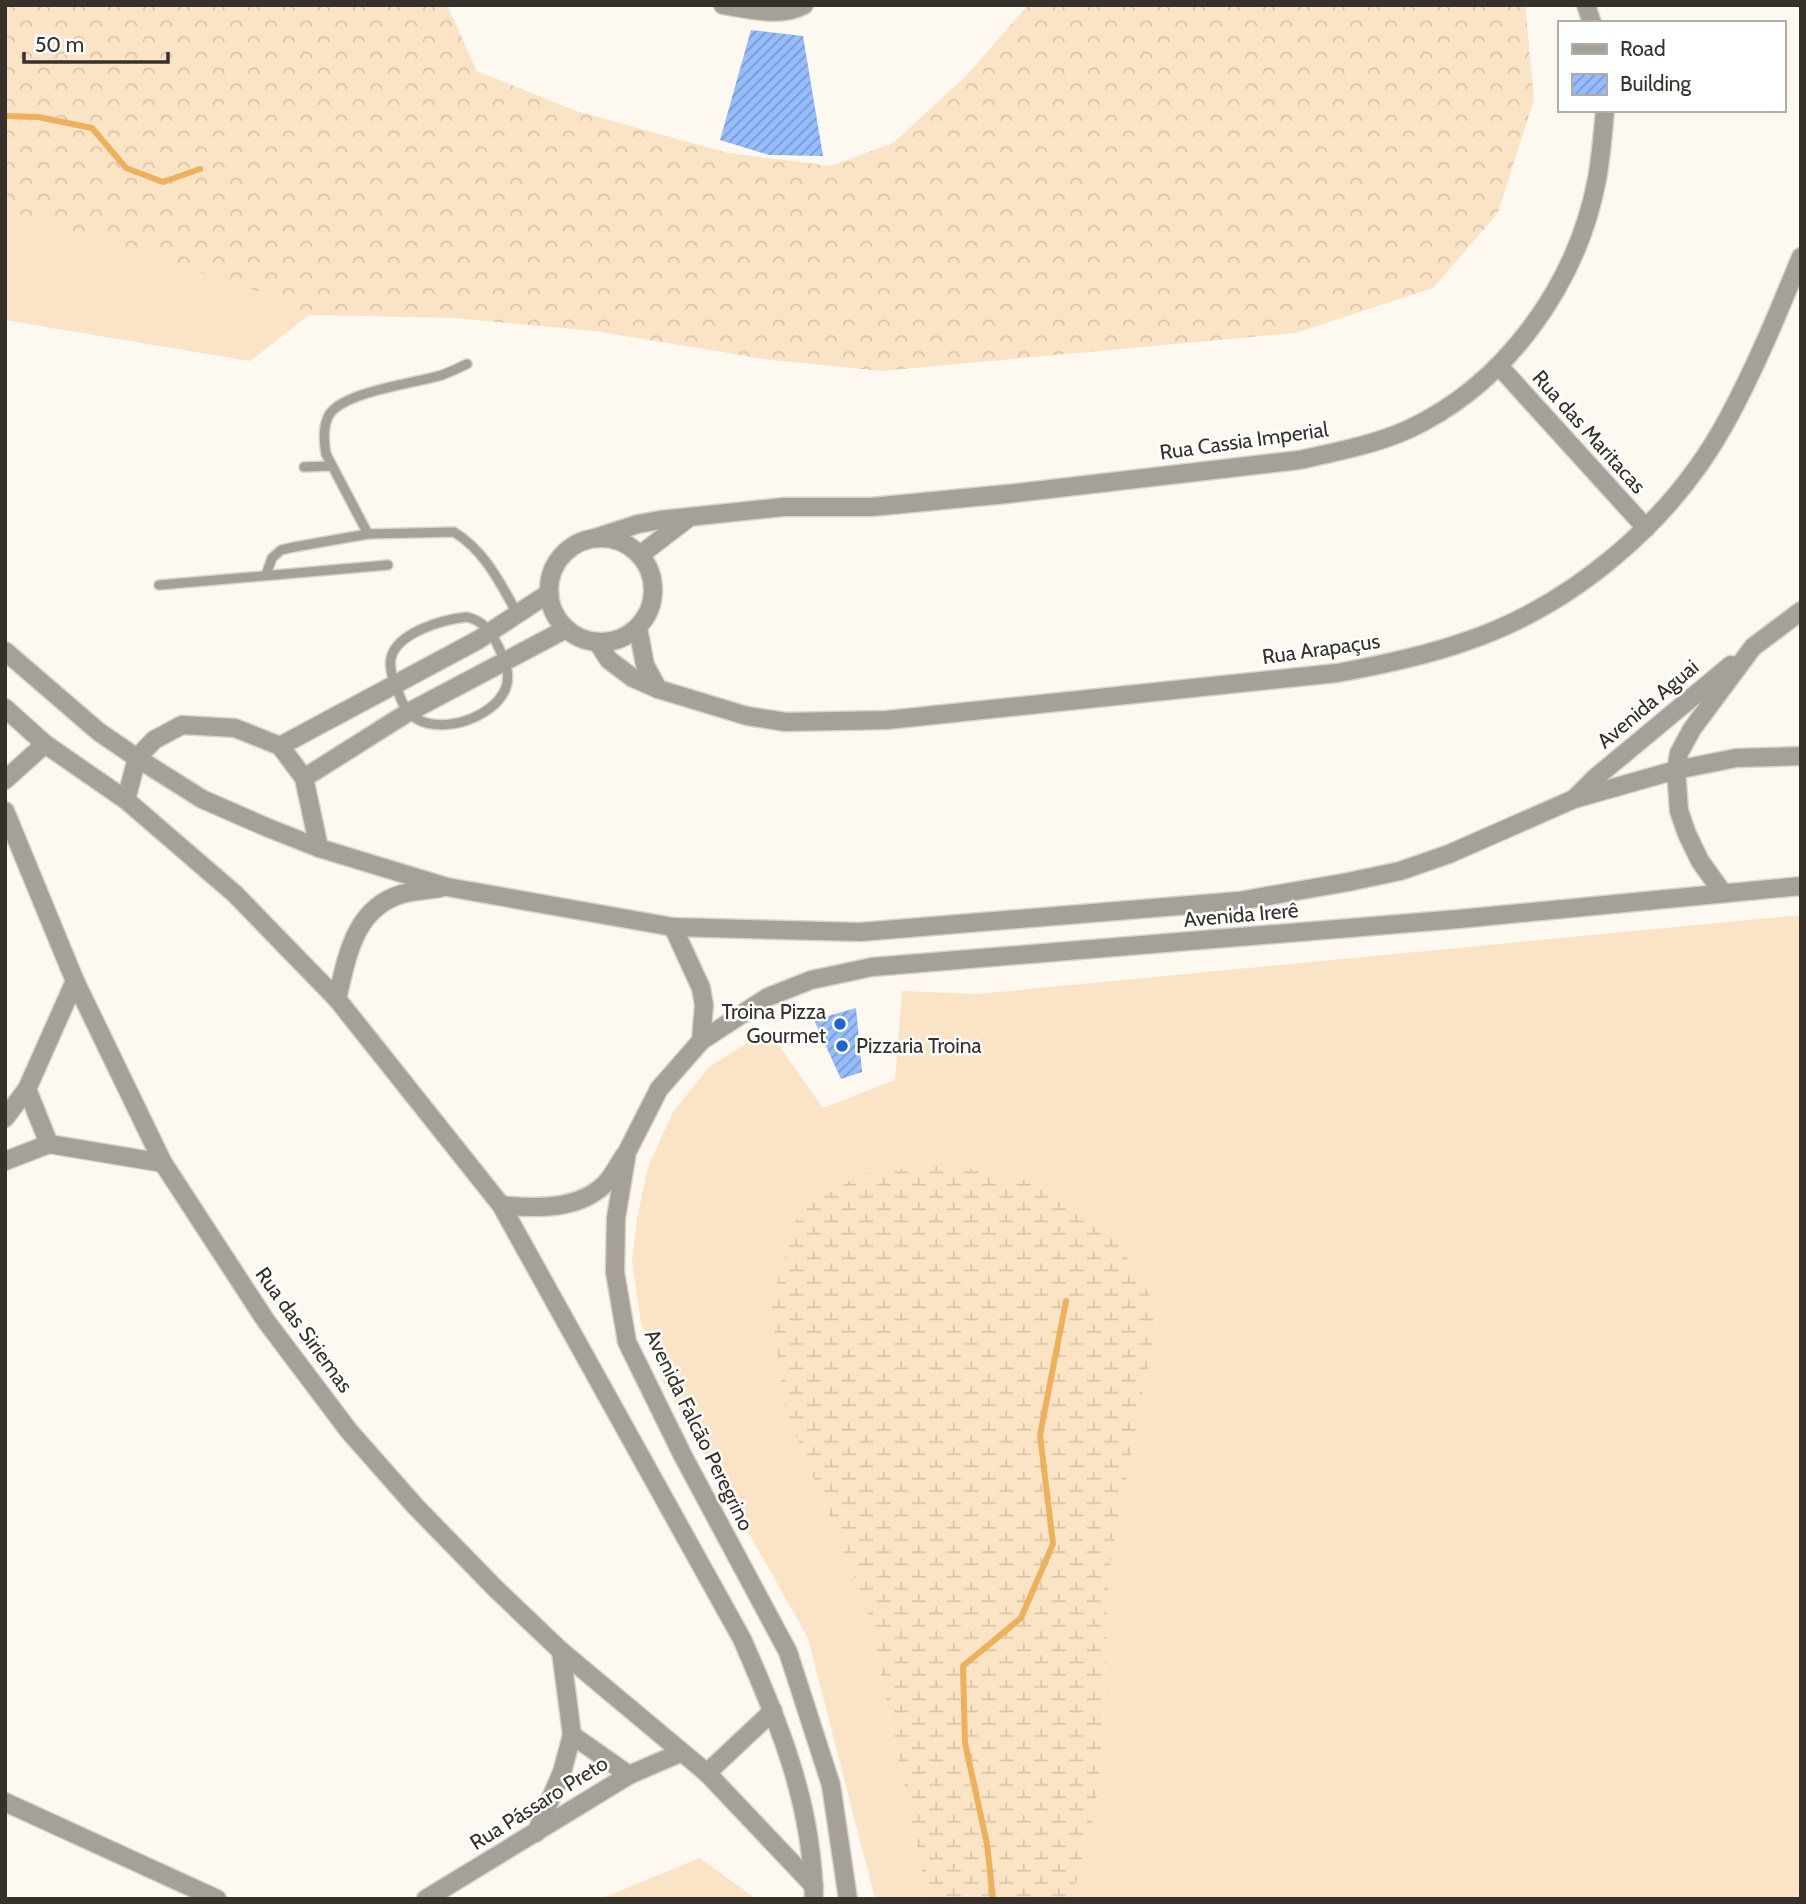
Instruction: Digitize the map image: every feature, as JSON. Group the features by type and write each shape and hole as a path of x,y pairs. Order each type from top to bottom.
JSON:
{"street":[{"path":"723,5 768,11 796,10 804,5"},
{"name":"Rua Cassia Imperial","path":"595,538 638,524 692,517 783,507 885,506 1299,460 1346,450 1410,428 1467,393 1499,366 1523,339 1562,279 1576,247 1597,181 1605,112"},
{"name":"Rua Arapaçus","path":"598,643 609,660 622,671 658,689 747,716 786,722 827,722 887,720 1337,673 1383,664 1468,641 1538,608 1590,576 1622,552 1646,528 1691,475 1725,424 1772,329 1801,257"},
{"name":"Rua das Maritacas","path":"1499,366 1646,528"},
{"name":"Rua Cassia Imperial","path":"640,555 692,517"},
{"path":"595,538 612,538 640,555 649,569 653,600 638,628 612,642 598,643 581,639 557,619 551,606 550,577 556,562 567,550 580,542 595,538"},
{"path":"280,746 466,647 549,593"},
{"name":"Avenida Aguai","path":"1574,799 1595,778 1753,647 1801,611"},
{"path":"638,628 645,665 658,689"},
{"path":"304,778 407,713 566,629"},
{"path":"466,647 480,675"},
{"name":"Avenida Aguai","path":"1676,771 1679,753 1692,729 1753,647"},
{"path":"5,651 99,732 137,758 202,799 266,827 319,848 447,887 673,927 701,988 704,1005 701,1041"},
{"path":"5,708 45,744 126,800 235,894 337,999 501,1205 742,1639 773,1711 794,1771 808,1828 814,1892"},
{"path":"126,800 137,758 155,740 182,725 235,728 280,746 304,778 319,848"},
{"path":"5,780 45,744"},
{"path":"1574,799 1676,771 1736,758 1801,756"},
{"path":"1676,771 1679,811 1686,834 1700,861 1723,893"},
{"name":"Avenida Irerê","path":"673,927 860,932 1240,901 1401,871 1449,854 1574,799"},
{"name":"Rua das Siriemas","path":"5,811 75,981 163,1163 266,1321 349,1431 416,1507 561,1651 707,1773 814,1892"},
{"name":"Avenida Irerê","path":"701,1041 768,997 811,980 872,967 1460,919 1801,886"},
{"path":"337,999 350,945 367,916 396,897 447,887"},
{"path":"5,1118 27,1088 75,981"},
{"name":"Avenida Falcão Peregrino","path":"701,1041 659,1090 627,1152 616,1218 615,1272 627,1342 683,1456 788,1652 831,1785 848,1899"},
{"path":"27,1088 49,1144"},
{"path":"5,1161 49,1144 163,1163"},
{"path":"501,1205 557,1206 583,1199 606,1184 627,1152"},
{"path":"536,1833 562,1772 572,1735 561,1651"},
{"path":"707,1773 773,1711"},
{"path":"572,1735 629,1775"},
{"name":"Rua Pássaro Preto","path":"426,1899 629,1775 680,1753"},
{"path":"5,1802 217,1899"}],"lane":[{"path":"368,534 326,454 324,440 328,416 336,406 361,395 442,375 467,364"},
{"path":"304,467 331,466"},
{"path":"266,575 272,558 281,550 368,534 454,532 466,539 492,567 517,613"},
{"path":"159,585 388,565"},
{"path":"467,617 478,620 491,632 506,662 508,673 505,689 495,702 477,715 457,724 440,726 425,723 407,713 390,669 393,652 410,636 425,627 467,617"}],"green space":[{"path":"5,5 447,5 477,71 576,111 728,153 831,166 893,143 966,76 1028,5 1525,5 1534,99 1498,213 1433,288 1295,333 882,371 764,359 595,331 454,318 309,315 257,291 5,209"},
{"path":"5,209 257,291 309,315 250,361 5,320"},
{"path":"1801,915 1801,1899 1072,1899 1096,1806 1103,1729 1109,1571 1159,1310 785,1409 866,1605 928,1899 875,1899 808,1638 664,1383 641,1322 632,1261 637,1218 648,1167 673,1112 709,1067 768,1030 823,1108 895,1080 902,991 978,994"},
{"path":"949,1164 1032,1182 1106,1223 1159,1310 1109,1571 1103,1729 1096,1806 1072,1899 928,1899 866,1605 785,1409 771,1303 799,1211 861,1174"},
{"path":"700,1858 756,1899 600,1899"}],"building":[{"path":"751,30 803,36 823,156 769,155 720,140"},
{"name":"Pizzaria Troina","path":"856,1008 862,1072 841,1079 814,1020"}],"waterway":[{"path":"5,116 38,117 92,128 126,168 163,182 200,169"},
{"path":"993,1899 987,1844 965,1743 963,1666 1021,1618 1053,1544 1040,1435 1066,1301"}],"place":[{"name":"Troina Pizza Gourmet","path":"840,1024"},
{"name":"Pizzaria Troina","path":"842,1046"}]}
